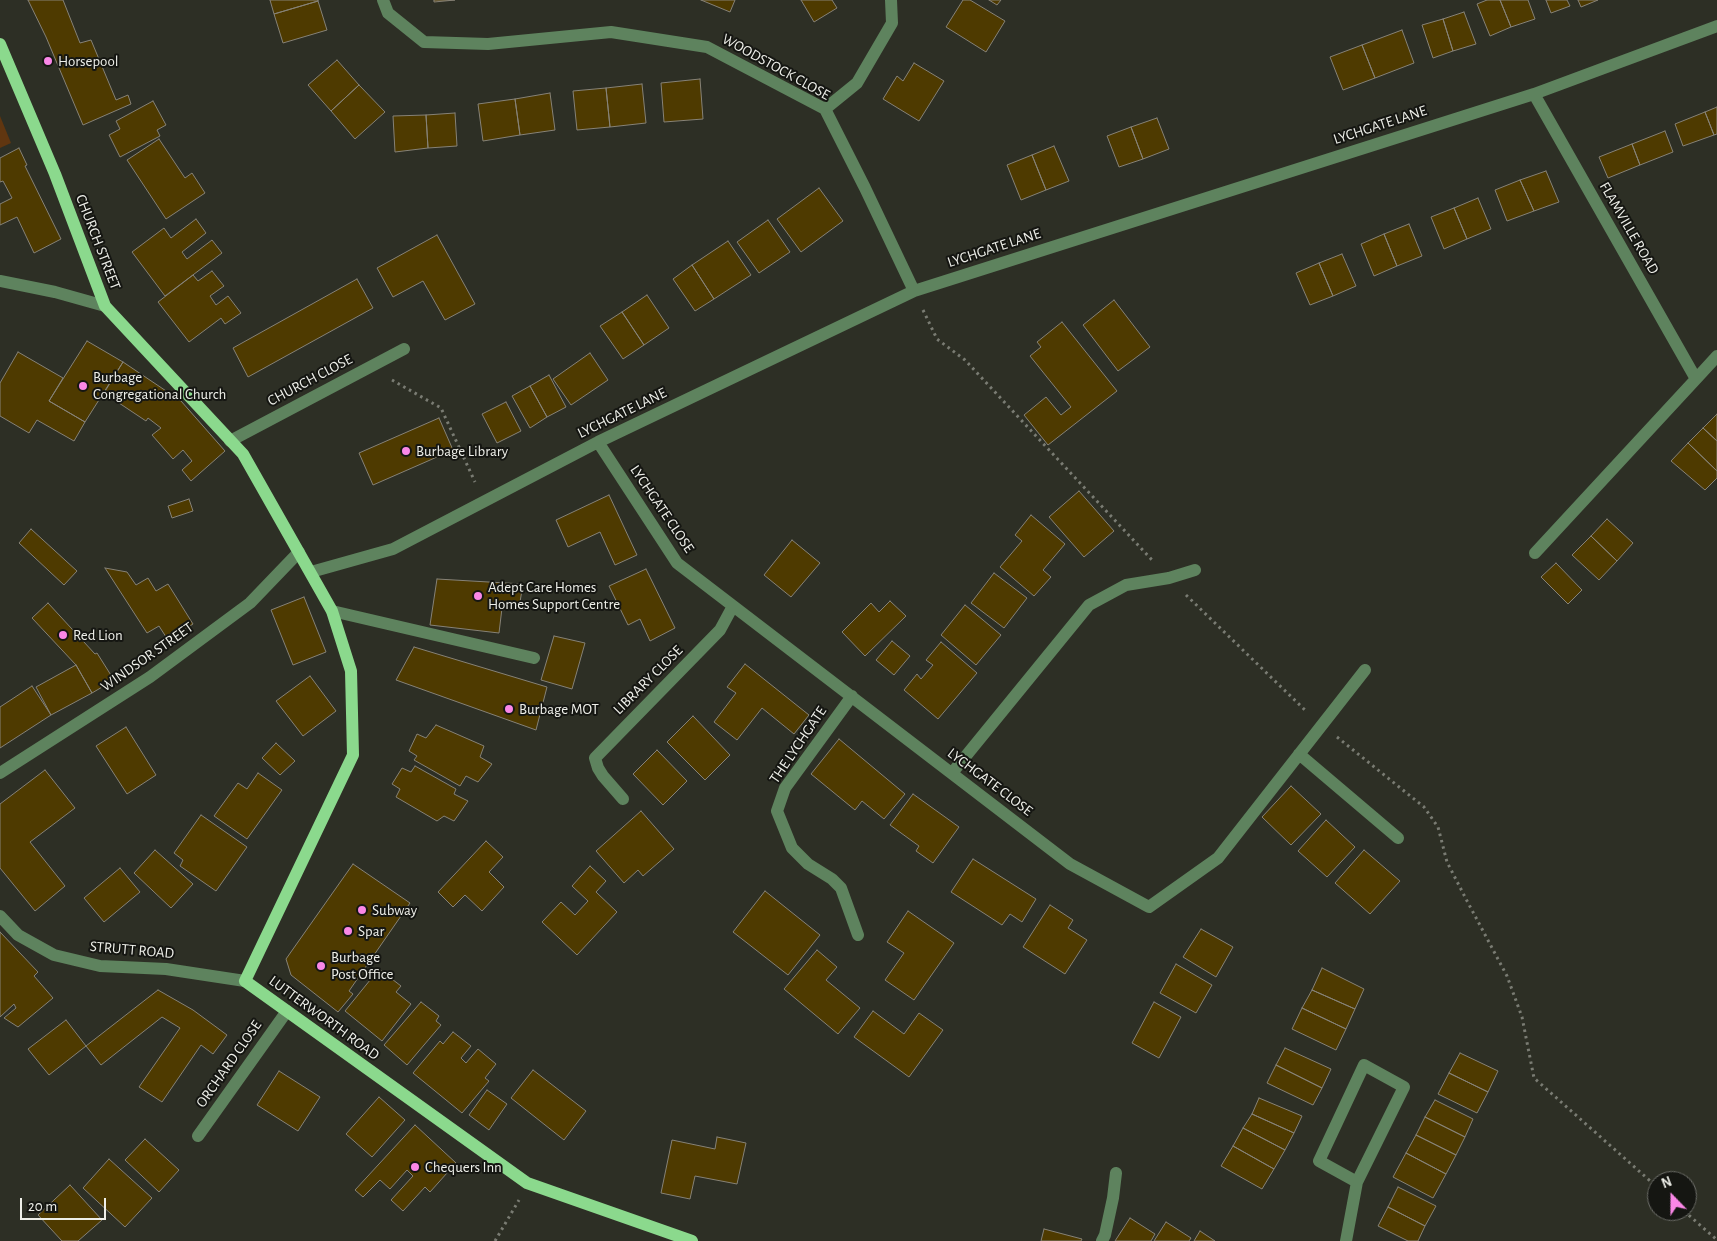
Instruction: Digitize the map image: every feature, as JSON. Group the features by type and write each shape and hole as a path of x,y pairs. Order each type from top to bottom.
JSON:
{"main road":[{"name":"CHURCH STREET","path":"0,44 55,174 105,306 243,454 311,572"},
{"name":"LUTTERWORTH ROAD","path":"311,572 332,611 351,671 353,755 245,981 526,1183 692,1241"}],"street":[{"name":"WOODSTOCK CLOSE","path":"383,0 388,13 424,42 488,44 611,32 707,47 825,109 914,291"},
{"path":"825,109 857,83 892,23 891,0"},
{"name":"LYCHGATE LANE","path":"311,572 393,549 598,442 914,291 1534,94 1717,26"},
{"name":"FLAMVILLE ROAD","path":"1534,94 1696,379"},
{"path":"0,281 55,292 105,306"},
{"name":"CHURCH CLOSE","path":"230,441 404,349"},
{"path":"1535,553 1717,356"},
{"name":"LYCHGATE CLOSE","path":"598,442 677,563 1070,864 1149,906 1218,858 1366,670"},
{"name":"WINDSOR STREET","path":"0,773 150,677 250,603 299,552"},
{"path":"952,773 1089,605 1126,585 1169,578 1195,570"},
{"name":"LIBRARY CLOSE","path":"623,799 603,776 594,758 720,630 733,606"},
{"path":"332,611 534,658"},
{"name":"THE LYCHGATE","path":"852,696 785,788 778,811 792,848 808,864 842,888 858,935"},
{"path":"1299,754 1398,838"},
{"name":"STRUTT ROAD","path":"0,916 18,935 54,956 100,966 166,969 245,981"},
{"name":"ORCHARD CLOSE","path":"198,1136 287,1011"},
{"path":"1346,1240 1357,1182 1404,1087 1364,1066 1319,1162 1357,1182"},
{"path":"1102,1241 1107,1226 1116,1173"}],"path":[{"path":"369,367 441,408 484,501"},
{"path":"1447,862 1507,976 1522,1017 1534,1078 1647,1178"},
{"path":"495,1241 517,1204 526,1183"},
{"path":"1695,1221 1717,1240"}],"shaded area":[{"path":"0,116 11,143 0,148"}],"building":[{"path":"28,0 63,0 80,43 91,40 116,100 128,95 131,104 83,125 46,37"},
{"path":"270,0 318,0 318,1 274,14"},
{"path":"434,0 455,0 434,2"},
{"path":"701,0 735,0 730,12"},
{"path":"801,0 832,0 837,8 814,22"},
{"path":"963,0 970,0 1005,21 986,52 946,27"},
{"path":"989,0 1001,0 997,5"},
{"path":"1487,0 1500,0 1511,27 1490,36 1477,4"},
{"path":"1500,0 1528,0 1535,19 1511,27"},
{"path":"1546,0 1567,0 1570,6 1551,13"},
{"path":"1578,0 1598,0 1581,7"},
{"path":"318,1 327,30 283,43 274,14"},
{"path":"1464,12 1476,44 1453,51 1443,19"},
{"path":"1443,19 1453,51 1433,58 1422,25"},
{"path":"1402,30 1414,63 1375,78 1362,45"},
{"path":"1362,45 1375,78 1343,90 1330,57"},
{"path":"337,60 359,85 331,111 308,85"},
{"path":"914,63 944,81 919,121 883,99 897,76 903,81"},
{"path":"700,79 703,119 664,122 661,83"},
{"path":"642,84 646,123 610,127 606,88"},
{"path":"359,85 385,112 355,139 331,111"},
{"path":"606,88 610,127 577,130 573,91"},
{"path":"550,93 555,130 520,135 515,99"},
{"path":"515,99 520,135 483,141 478,104"},
{"path":"153,101 166,125 157,130 160,136 120,157 109,135 120,129 116,121"},
{"path":"1717,107 1717,134 1714,135 1705,112"},
{"path":"1705,112 1714,135 1683,146 1675,124"},
{"path":"455,113 457,146 428,148 426,115"},
{"path":"426,115 428,148 395,152 393,116"},
{"path":"1157,118 1169,149 1143,159 1131,127"},
{"path":"1131,127 1143,159 1119,167 1107,136"},
{"path":"1665,131 1673,152 1640,165 1632,144"},
{"path":"159,139 185,178 192,173 205,193 166,219 127,160"},
{"path":"1632,144 1640,165 1608,178 1599,157"},
{"path":"1054,146 1069,181 1046,190 1032,155"},
{"path":"19,148 27,165 25,166 61,239 34,253 17,217 0,225 0,204 12,198 3,181 0,182 0,158"},
{"path":"1032,155 1046,190 1021,200 1007,165"},
{"path":"1546,171 1559,202 1534,211 1520,180"},
{"path":"1520,180 1534,211 1507,221 1495,190"},
{"path":"819,188 843,221 801,252 777,219"},
{"path":"1478,198 1491,229 1467,239 1454,208"},
{"path":"1454,208 1467,239 1444,249 1431,217"},
{"path":"196,219 206,233 182,252 187,259 212,240 222,253 165,296 132,252 164,228 171,238"},
{"path":"768,220 790,252 759,273 737,242"},
{"path":"1409,224 1422,256 1397,266 1384,234"},
{"path":"1384,234 1397,266 1374,276 1361,244"},
{"path":"437,235 475,304 445,320 423,281 393,297 377,268"},
{"path":"728,241 751,275 714,299 692,265"},
{"path":"1342,254 1356,286 1333,296 1319,263"},
{"path":"1319,263 1333,296 1310,305 1296,273"},
{"path":"692,265 714,299 695,311 673,279"},
{"path":"212,271 224,286 210,296 216,305 228,296 241,313 225,324 221,318 189,342 158,302 193,275 198,281"},
{"path":"357,279 373,308 248,377 233,348"},
{"path":"647,295 669,328 644,345 622,312"},
{"path":"1114,300 1150,347 1118,371 1083,325"},
{"path":"622,312 644,345 623,359 600,326"},
{"path":"1062,322 1117,391 1048,445 1024,415 1046,397 1061,415 1071,407 1030,356 1041,347 1037,342"},
{"name":"Burbage Congregational Church","path":"87,341 123,362 85,422 49,401"},
{"path":"18,352 63,378 49,401 85,422 74,441 37,420 29,433 0,416 0,383"},
{"path":"590,353 608,380 571,405 553,379"},
{"path":"123,362 181,401 225,451 191,481 182,470 192,461 183,450 173,459 152,435 161,428 148,418 146,421 104,393"},
{"path":"549,375 566,407 547,417 530,386"},
{"path":"530,386 547,417 530,428 512,396"},
{"path":"506,402 521,431 497,443 482,414"},
{"path":"1717,414 1717,441 1703,428"},
{"name":"Burbage Library","path":"439,418 453,450 373,485 359,453"},
{"path":"1703,428 1717,441 1717,471 1688,443"},
{"path":"1688,443 1717,471 1717,478 1705,490 1671,461"},
{"path":"1079,491 1114,531 1084,557 1049,517"},
{"path":"609,495 637,555 615,565 600,532 568,547 556,520"},
{"path":"189,499 193,511 172,518 168,506"},
{"path":"1031,515 1065,544 1043,570 1051,577 1034,596 1000,567 1022,541 1015,535"},
{"path":"1607,519 1633,543 1617,561 1591,536"},
{"path":"31,529 77,571 64,585 19,543"},
{"path":"1591,536 1617,561 1599,580 1572,555"},
{"path":"792,540 820,563 791,597 764,575"},
{"path":"1556,563 1582,590 1568,604 1541,577"},
{"path":"105,568 127,572 136,585 148,578 156,591 168,584 193,624 168,640 159,626 147,633"},
{"path":"646,569 675,628 650,641 640,619 628,625 609,586"},
{"path":"994,573 1027,598 1004,628 971,603"},
{"name":"Adept Care Homes Homes Support Centre","path":"437,579 523,584 519,608 502,608 499,633 430,625"},
{"path":"304,597 326,652 293,665 271,610"},
{"path":"890,601 906,616 865,656 842,632 871,603 879,612"},
{"name":"Red Lion","path":"48,603 95,654 97,653 114,680 92,693 76,665 32,618"},
{"path":"965,605 1001,635 976,665 941,635"},
{"path":"554,636 585,643 572,689 541,680"},
{"path":"892,641 910,656 894,675 876,660"},
{"path":"941,642 977,673 938,719 904,690 917,674 921,679 933,665 926,660"},
{"name":"Burbage MOT","path":"414,647 547,687 536,730 396,680"},
{"path":"745,664 809,715 794,734 762,708 737,740 714,722 736,693 727,687"},
{"path":"76,665 92,693 51,715 36,687"},
{"path":"310,676 336,711 303,736 276,701"},
{"path":"32,686 51,715 0,748 0,707"},
{"path":"693,716 730,755 705,780 667,742"},
{"path":"436,725 484,746 480,757 492,764 478,782 466,776 460,786 414,760 417,756 409,751 417,734 426,738"},
{"path":"126,727 156,775 127,794 96,746"},
{"path":"839,739 905,794 884,819 862,801 855,810 811,774"},
{"path":"276,743 295,761 280,775 262,758"},
{"path":"657,750 687,781 663,805 633,774"},
{"path":"415,766 456,789 454,794 468,801 454,821 444,816 437,821 396,797 400,789 392,784 402,768 411,772"},
{"path":"45,770 75,808 30,842 65,886 35,911 0,868 0,804"},
{"path":"258,773 282,790 247,839 214,816 238,783 247,789"},
{"path":"1291,786 1321,814 1291,845 1262,817"},
{"path":"913,794 959,827 933,863 916,851 919,846 890,825"},
{"path":"641,811 674,849 643,876 638,870 624,883 596,851"},
{"path":"201,815 247,847 216,891 180,866 183,860 174,853"},
{"path":"1326,820 1355,847 1327,877 1298,851"},
{"path":"486,841 503,857 489,872 504,887 482,911 465,895 453,907 438,892"},
{"path":"155,850 193,884 171,908 134,873"},
{"path":"1364,850 1400,881 1370,914 1335,883"},
{"path":"973,859 1036,899 1022,922 1010,914 1002,925 951,892"},
{"name":"Spar","path":"353,864 410,903 349,991 353,994 338,1012 291,975 286,959"},
{"path":"590,866 606,881 596,892 617,912 577,955 542,922 561,902 575,915 588,901 572,886"},
{"path":"120,868 140,892 104,922 84,898"},
{"path":"765,891 820,935 788,975 733,932"},
{"path":"1050,905 1073,920 1068,928 1087,940 1065,974 1023,947"},
{"path":"908,911 954,943 914,1000 885,980 904,953 887,942"},
{"path":"1201,929 1233,947 1216,977 1183,957"},
{"path":"0,932 38,972 34,976 53,998 18,1027 4,1018 16,1008 14,1004 0,1017"},
{"path":"817,950 837,967 826,980 860,1008 838,1034 784,989"},
{"path":"1176,964 1212,985 1196,1013 1160,993"},
{"path":"1322,968 1364,989 1355,1009 1312,990"},
{"path":"379,969 401,986 396,992 411,1004 382,1041 345,1011"},
{"path":"158,990 193,1010 227,1035 213,1054 201,1045 162,1102 139,1087 180,1028 162,1017 101,1065 86,1046"},
{"path":"1312,990 1355,1009 1346,1029 1302,1008"},
{"path":"421,1002 439,1016 436,1021 441,1025 407,1065 384,1045"},
{"path":"1154,1002 1181,1017 1159,1058 1132,1043"},
{"path":"1302,1008 1346,1029 1336,1050 1292,1029"},
{"path":"873,1011 904,1034 919,1013 943,1030 909,1077 854,1037"},
{"path":"66,1020 86,1046 49,1075 28,1049"},
{"path":"453,1032 471,1046 461,1058 466,1063 478,1049 496,1064 485,1078 489,1081 462,1113 413,1073 440,1041 443,1044"},
{"path":"1285,1048 1331,1069 1322,1088 1276,1065"},
{"path":"1460,1053 1498,1071 1488,1092 1449,1073"},
{"path":"1276,1065 1322,1088 1313,1105 1267,1083"},
{"path":"533,1070 586,1111 564,1140 511,1098"},
{"path":"279,1071 320,1097 298,1131 257,1105"},
{"path":"1449,1073 1488,1092 1477,1113 1438,1094"},
{"path":"487,1090 507,1104 489,1130 469,1115"},
{"path":"379,1097 405,1120 372,1157 346,1134"},
{"path":"1259,1098 1302,1116 1294,1133 1252,1114"},
{"path":"1435,1100 1473,1119 1465,1137 1425,1117"},
{"path":"1252,1114 1294,1133 1285,1150 1243,1128"},
{"path":"1425,1117 1465,1137 1456,1155 1416,1135"},
{"name":"Chequers Inn","path":"415,1125 456,1163 430,1192 425,1187 403,1211 391,1200 413,1176 407,1170 390,1189 380,1180 363,1197 355,1190"},
{"path":"1243,1128 1285,1150 1274,1169 1233,1146"},
{"path":"1416,1135 1456,1155 1446,1174 1406,1153"},
{"path":"717,1137 746,1143 737,1184 695,1176 690,1199 661,1193 672,1140 715,1149"},
{"path":"145,1139 179,1170 159,1192 125,1160"},
{"path":"1233,1146 1274,1169 1262,1189 1221,1166"},
{"path":"1406,1153 1446,1174 1433,1198 1393,1177"},
{"path":"109,1159 152,1198 125,1227 83,1188"},
{"path":"70,1185 102,1220 78,1241 62,1241 38,1215"},
{"path":"1398,1187 1436,1206 1425,1226 1388,1207"},
{"path":"1388,1207 1425,1226 1418,1241 1408,1241 1378,1226"},
{"path":"1130,1218 1155,1234 1151,1241 1115,1241"},
{"path":"1166,1222 1191,1238 1189,1241 1154,1241"},
{"path":"1044,1229 1082,1239 1081,1241 1041,1241"},
{"path":"1200,1231 1215,1241 1194,1241"}],"place":[{"name":"Horsepool","path":"48,61"},
{"name":"Burbage Congregational Church","path":"83,386"},
{"name":"Burbage Library","path":"406,451"},
{"name":"Adept Care Homes Homes Support Centre","path":"478,596"},
{"name":"Red Lion","path":"63,635"},
{"name":"Burbage MOT","path":"509,709"},
{"name":"Subway","path":"362,910"},
{"name":"Spar","path":"348,931"},
{"name":"Burbage Post Office","path":"321,966"},
{"name":"Chequers Inn","path":"415,1167"}]}
